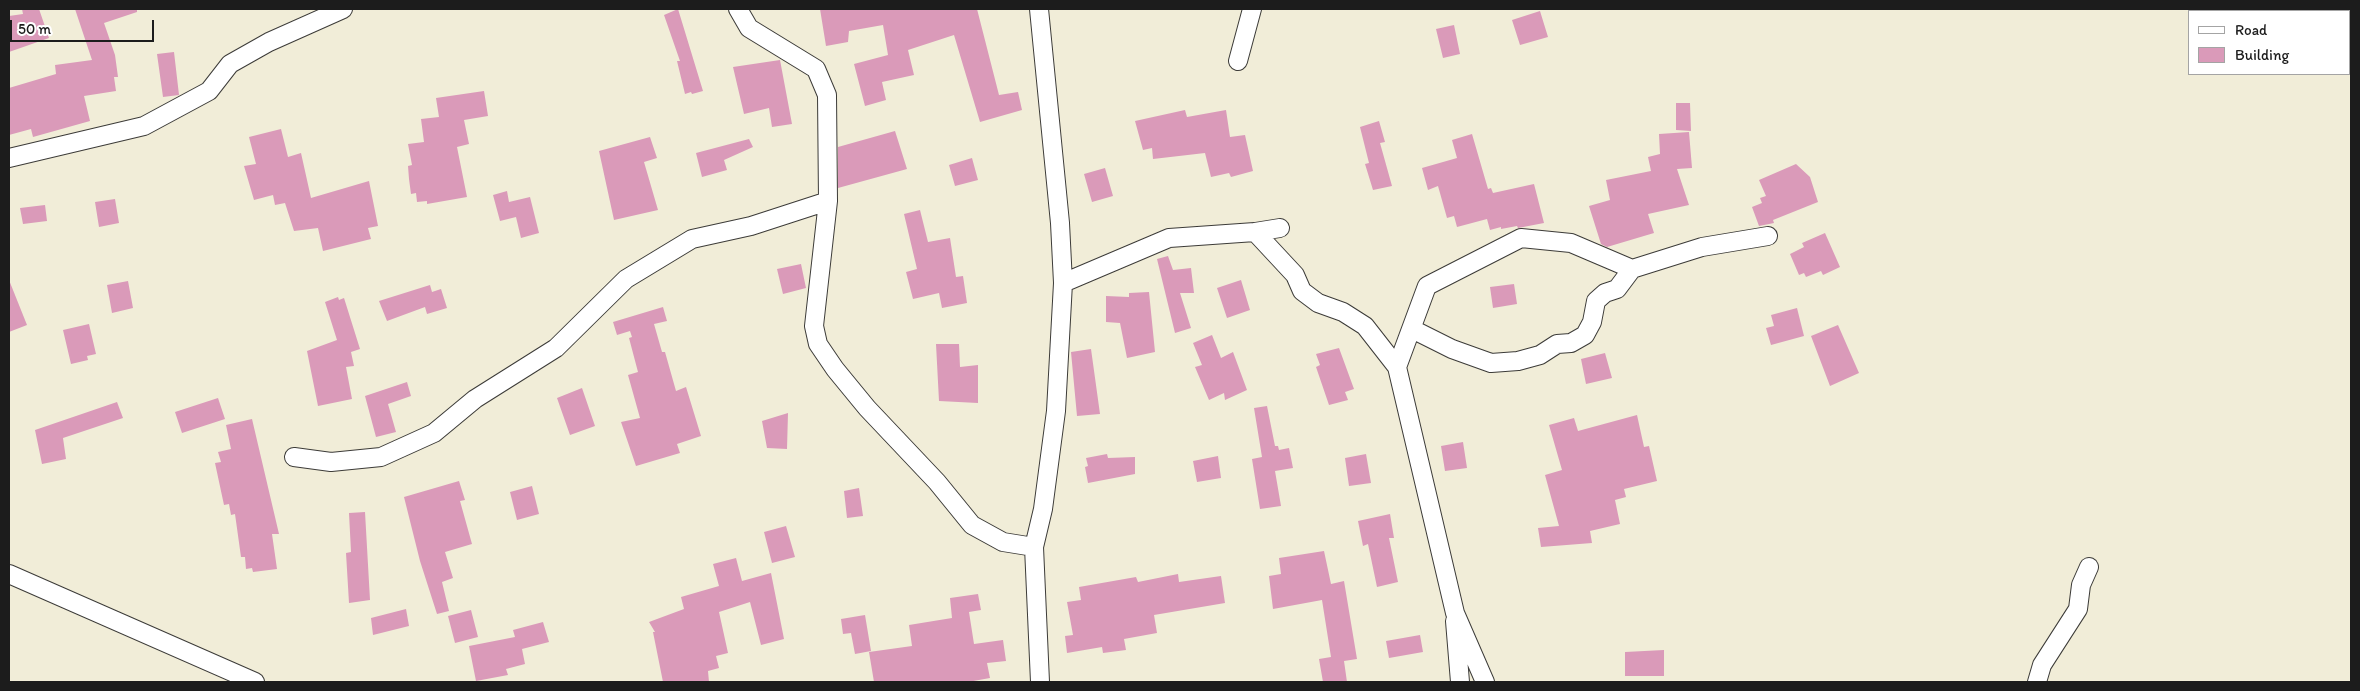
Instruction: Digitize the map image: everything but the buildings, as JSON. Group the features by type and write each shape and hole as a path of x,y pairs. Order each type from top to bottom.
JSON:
{"street":[{"path":"9,158 144,126 209,91 230,64 269,42 343,9"},
{"path":"738,9 749,28 816,69 827,95 828,201 814,326 818,344 866,408 937,482 972,524 1003,542 1034,546"},
{"path":"1039,9 1058,204 1063,283 1056,411 1043,509 1034,546 1040,682"},
{"path":"1238,61 1252,9"},
{"path":"294,457 330,462 381,457 434,433 475,399 556,348 626,279 692,239 751,226 828,201"},
{"path":"1063,283 1169,238 1255,232 1280,228"},
{"path":"1255,232 1295,275 1302,291 1318,302 1343,312 1365,326 1397,367 1455,613 1460,682"},
{"path":"1412,329 1452,349 1491,363 1518,361 1540,355 1557,344 1571,343 1585,335 1592,322 1596,302 1605,294 1617,289 1632,269 1702,247 1768,236"},
{"path":"1397,367 1427,286 1521,238 1571,244 1632,269"},
{"path":"2037,682 2042,665 2078,609 2082,585 2089,567"},
{"path":"9,574 256,682"},
{"path":"1455,613 1485,682"}]}
